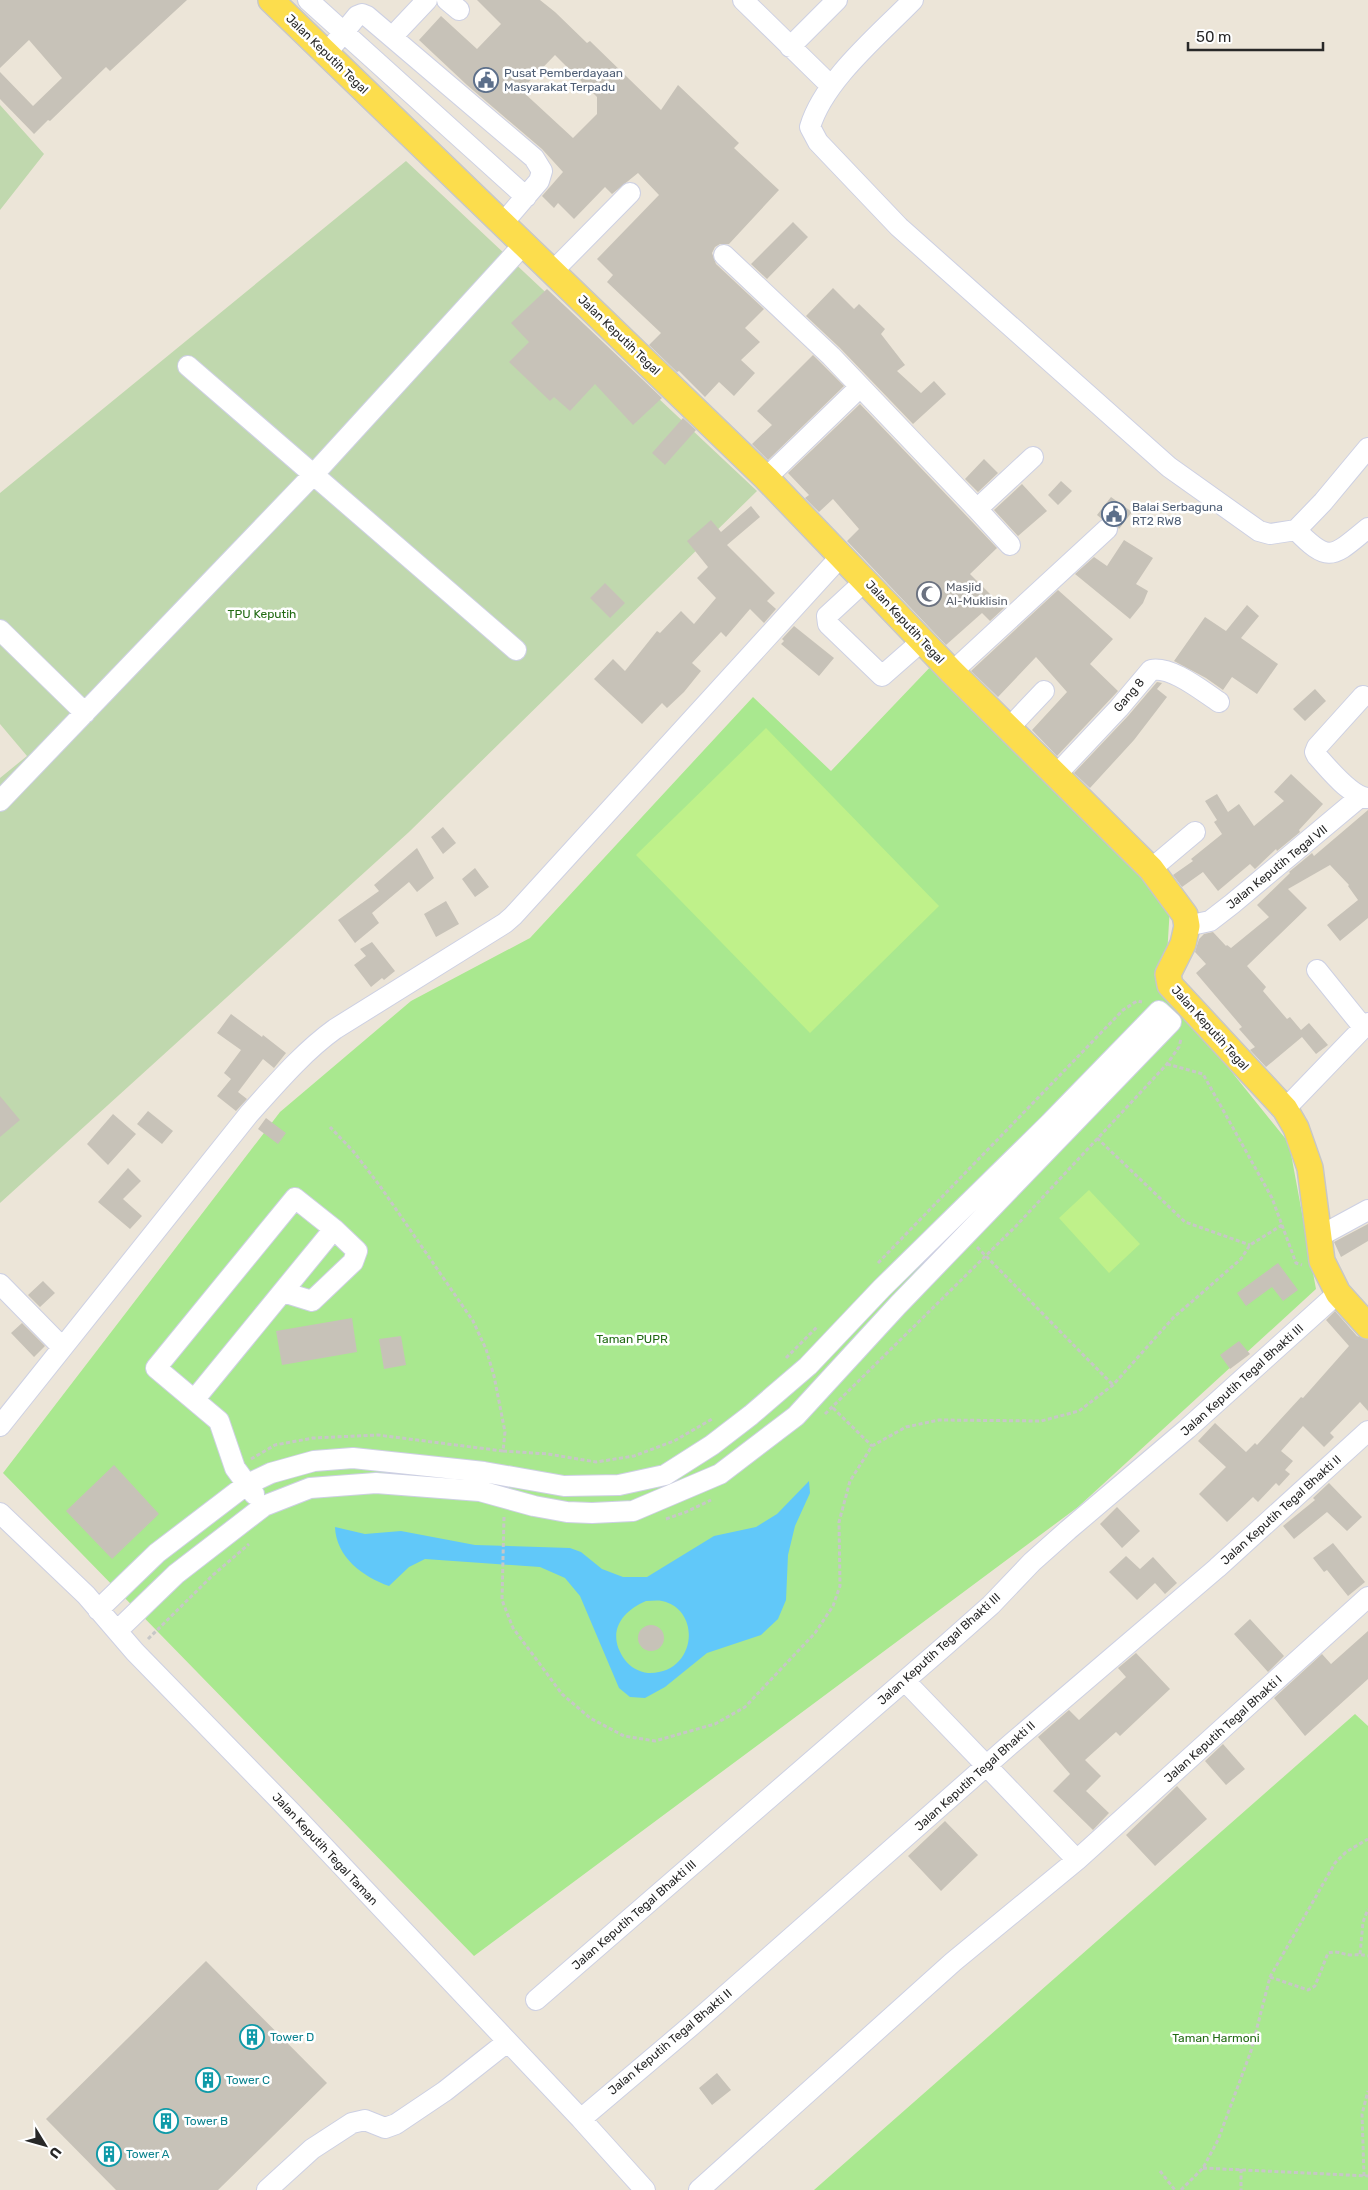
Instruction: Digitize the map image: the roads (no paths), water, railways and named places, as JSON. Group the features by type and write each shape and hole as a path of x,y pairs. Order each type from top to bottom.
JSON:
{"main road":[{"name":"Jalan Keputih Tegal","path":"271,0 525,243 766,478 866,580 952,672 1151,870 1185,914 1187,926 1183,944 1168,974 1170,985 1285,1110 1296,1128 1310,1168 1322,1262 1338,1293 1368,1326"}],"street":[{"path":"308,0 526,197"},
{"path":"392,37 427,0"},
{"path":"743,0 830,85"},
{"path":"790,46 836,0"},
{"path":"913,0 830,85 814,113 810,127 818,142 899,227 1180,476 1259,531 1270,534 1296,530 1323,502 1368,448"},
{"path":"326,54 357,16 362,14 367,16 534,158 542,171 539,181 503,223"},
{"path":"553,271 630,193"},
{"path":"0,801 313,475 525,243"},
{"path":"724,255 831,356 1010,545"},
{"path":"188,366 516,650"},
{"path":"766,478 860,387"},
{"path":"977,509 1033,457"},
{"path":"1296,530 1314,548 1327,553 1333,553 1343,549 1368,528"},
{"path":"952,672 1107,529"},
{"path":"0,1426 7,1402 62,1347 250,1114 284,1076 324,1037 335,1029 505,923 513,916 842,555"},
{"path":"866,580 828,616 828,624 882,676 923,640"},
{"path":"0,630 85,713"},
{"name":"Gang 8","path":"1055,776 1119,708 1151,670 1156,669 1182,678 1219,702"},
{"path":"1009,728 1044,691"},
{"path":"1363,696 1317,747 1315,752 1334,774 1364,798"},
{"name":"Jalan Keputih Tegal VII","path":"1187,926 1210,921 1364,798"},
{"path":"1151,870 1195,832"},
{"path":"1285,1110 1366,1025 1317,970"},
{"path":"118,1630 176,1574 264,1506 310,1488 376,1483 482,1482 564,1486 620,1485 665,1474 712,1445 751,1415 808,1366 882,1288 1057,1128 1165,1017"},
{"path":"98,1610 157,1553 246,1485 271,1473 314,1461 353,1458 482,1482 568,1512 592,1513 633,1511 720,1474 796,1416 965,1236 1057,1128"},
{"path":"264,1506 246,1485 235,1468 219,1421 156,1368 295,1198 334,1229 357,1251 353,1262 312,1302 282,1292"},
{"path":"1320,1236 1368,1210"},
{"path":"194,1400 334,1229"},
{"path":"0,1284 62,1347"},
{"name":"Jalan Keputih Tegal Bhakti III","path":"536,2000 991,1605 1032,1562 1187,1429 1338,1293"},
{"path":"808,1366 828,1382"},
{"name":"Jalan Keputih Tegal Bhakti II","path":"581,2119 692,2026 987,1766 1217,1568 1368,1431"},
{"name":"Jalan Keputih Tegal Taman","path":"0,1513 118,1630 135,1652 292,1813 581,2119 645,2190"},
{"name":"Jalan Keputih Tegal Bhakti I","path":"699,2190 953,1962 1077,1860 1368,1597"},
{"path":"904,1681 1077,1860"},
{"path":"267,2190 312,2149 352,2123 364,2120 385,2128 396,2124 445,2091 507,2042"}],"water":[{"path":"809,1481 810,1493 795,1526 788,1555 786,1600 778,1619 761,1635 707,1653 665,1687 645,1698 630,1697 619,1688 580,1596 565,1578 540,1567 425,1559 409,1567 389,1586 370,1577 353,1564 340,1548 335,1527 365,1534 401,1531 475,1545 570,1548 581,1552 602,1569 623,1577 647,1577 714,1536 756,1527 777,1514","holes":["646,1601 662,1601 675,1607 684,1616 688,1628 688,1641 684,1653 676,1664 664,1671 641,1672 629,1665 619,1650 616,1633 619,1625 629,1611"]}],"place":[{"name":"Pusat Pemberdayaan Masyarakat Terpadu","path":"486,80"},
{"name":"Balai Serbaguna RT2 RW8","path":"1114,514"},
{"name":"Masjid Al-Muklisin","path":"929,594"},
{"name":"Tower D","path":"252,2037"},
{"name":"Tower C","path":"208,2080"},
{"name":"Tower B","path":"166,2121"},
{"name":"Tower A","path":"109,2154"}],"park label":[{"name":"TPU Keputih","path":"262,614"},
{"name":"Taman PUPR","path":"632,1339"},
{"name":"Taman Harmoni","path":"1216,2038"}]}
